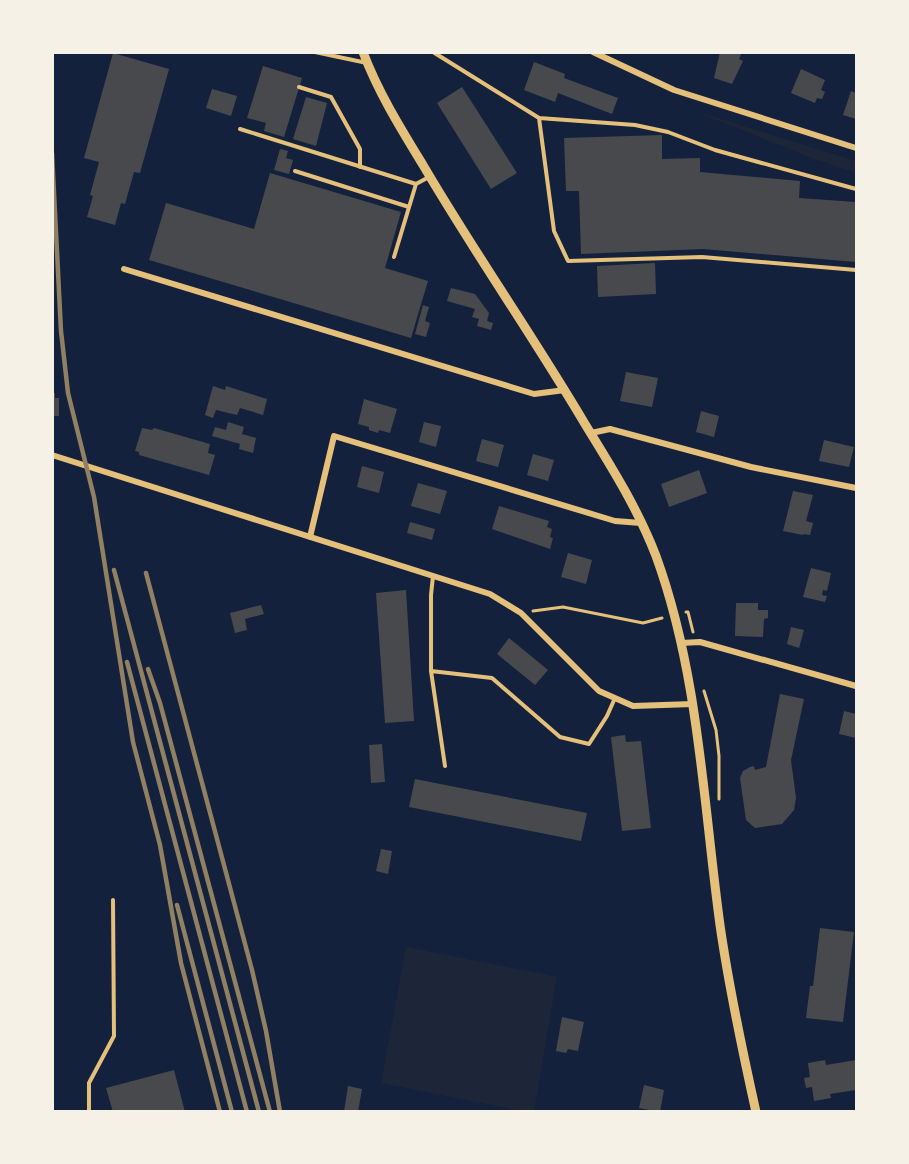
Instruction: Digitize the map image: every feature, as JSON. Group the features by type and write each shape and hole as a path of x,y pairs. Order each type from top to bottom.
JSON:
{"street":[{"path":"363,52 395,117 430,177 591,434 641,523 655,555 675,615 693,704 734,1016 756,1112"},
{"path":"593,52 674,90 856,148"},
{"path":"124,269 534,394 565,390"},
{"path":"591,434 610,429 751,467 856,488"},
{"path":"310,537 334,436 615,521 641,523"},
{"path":"52,454 490,594 521,613 600,691 633,706 693,704"},
{"path":"681,643 700,642 856,686"}],"lane":[{"path":"315,52 367,63"},
{"path":"433,52 539,118 635,125 668,132 715,150 856,189"},
{"path":"299,87 331,97 360,149 360,167"},
{"path":"539,118 554,231 568,261 702,257 856,270"},
{"path":"240,129 416,184 430,177"},
{"path":"295,171 409,207"},
{"path":"394,257 416,184"},
{"path":"433,576 431,670 445,766"},
{"path":"431,670 492,678 560,736 589,744 607,716 615,698"},
{"path":"89,1112 89,1083 114,1036 113,900"}],"shaded area":[{"path":"692,110 856,161 856,173 812,158"},
{"path":"406,947 557,977 534,1111 521,1111 381,1083"}],"building":[{"path":"720,52 742,52 739,59 743,61 732,84 714,78"},
{"path":"113,53 169,69 140,173 134,172 125,204 121,203 115,225 87,217 99,162 84,158"},
{"path":"534,62 565,74 564,78 618,98 612,114 558,93 555,102 524,90"},
{"path":"263,66 302,78 284,137 264,131 266,123 247,118"},
{"path":"801,69 825,80 821,90 825,92 822,99 817,98 815,103 791,93"},
{"path":"462,87 517,173 491,189 437,103"},
{"path":"212,89 237,96 231,116 206,108"},
{"path":"851,91 856,93 856,119 843,115"},
{"path":"306,97 327,103 316,146 293,139"},
{"path":"662,135 662,159 700,158 700,172 800,181 799,198 856,202 856,262 703,249 581,254 579,191 566,191 564,138"},
{"path":"280,149 288,151 286,158 293,160 289,174 274,170"},
{"path":"270,173 401,212 385,268 428,281 411,338 149,260 166,203 254,229"},
{"path":"655,263 656,294 598,297 597,266"},
{"path":"451,288 475,294 489,313 487,321 493,323 491,330 477,326 479,319 472,317 475,309 447,301"},
{"path":"423,305 429,307 425,321 430,323 426,337 415,334"},
{"path":"626,372 658,378 652,407 620,401"},
{"path":"213,386 225,390 226,386 267,399 263,415 240,408 237,415 216,410 213,418 205,415"},
{"path":"52,393 55,393 55,398 59,398 59,416 52,416"},
{"path":"364,399 397,409 390,433 379,430 378,433 358,424"},
{"path":"701,411 719,416 714,437 696,432"},
{"path":"228,422 244,427 242,434 256,438 253,453 239,449 240,444 212,436 215,427 226,430"},
{"path":"424,422 441,426 436,447 419,442"},
{"path":"142,428 152,430 154,428 210,444 208,453 215,455 209,475 139,455 139,452 135,451"},
{"path":"482,439 504,445 498,467 476,461"},
{"path":"824,440 854,447 849,467 819,461"},
{"path":"533,454 554,460 548,481 527,475"},
{"path":"362,466 384,472 379,493 357,487"},
{"path":"699,470 707,493 669,507 661,484"},
{"path":"418,483 447,491 440,514 411,506"},
{"path":"793,491 813,495 806,521 813,523 810,535 783,531"},
{"path":"499,506 549,521 547,527 552,529 550,537 553,538 550,549 492,529"},
{"path":"410,522 435,529 432,540 407,533"},
{"path":"568,553 592,560 586,584 561,577"},
{"path":"811,568 831,573 827,591 823,590 822,595 827,596 825,602 803,597"},
{"path":"406,590 414,721 385,723 376,593"},
{"path":"736,603 758,603 758,610 768,610 768,618 764,619 763,637 735,636"},
{"path":"261,605 264,614 245,619 247,630 235,633 230,613"},
{"path":"791,627 804,630 799,648 787,644"},
{"path":"509,638 548,670 535,685 497,654"},
{"path":"780,694 804,699 791,760 796,798 794,810 782,824 755,828 746,820 740,778 743,771 750,767 754,766 755,770 766,767"},
{"path":"844,711 856,714 856,738 839,734"},
{"path":"625,735 626,742 641,741 651,828 622,831 611,737"},
{"path":"382,744 385,782 371,783 369,745"},
{"path":"415,779 587,813 581,841 409,807"},
{"path":"381,849 392,851 388,874 376,871"},
{"path":"820,928 854,932 843,1022 806,1018 810,986 813,986"},
{"path":"562,1017 584,1022 578,1051 568,1049 566,1053 556,1051"},
{"path":"825,1060 826,1065 856,1060 856,1090 830,1094 831,1098 814,1101 812,1087 806,1088 804,1078 810,1077 808,1063"},
{"path":"174,1070 185,1112 113,1112 106,1088"},
{"path":"644,1085 664,1090 660,1112 639,1108"},
{"path":"348,1086 362,1089 358,1112 344,1112"}],"railway":[{"path":"52,153 61,331 68,393 94,497 133,742 160,845 181,963 220,1112"},
{"path":"114,570 259,1112"},
{"path":"146,573 252,970 266,1031 280,1112"},
{"path":"127,662 247,1112"},
{"path":"148,669 160,703 270,1112"},
{"path":"177,905 232,1112"}]}
